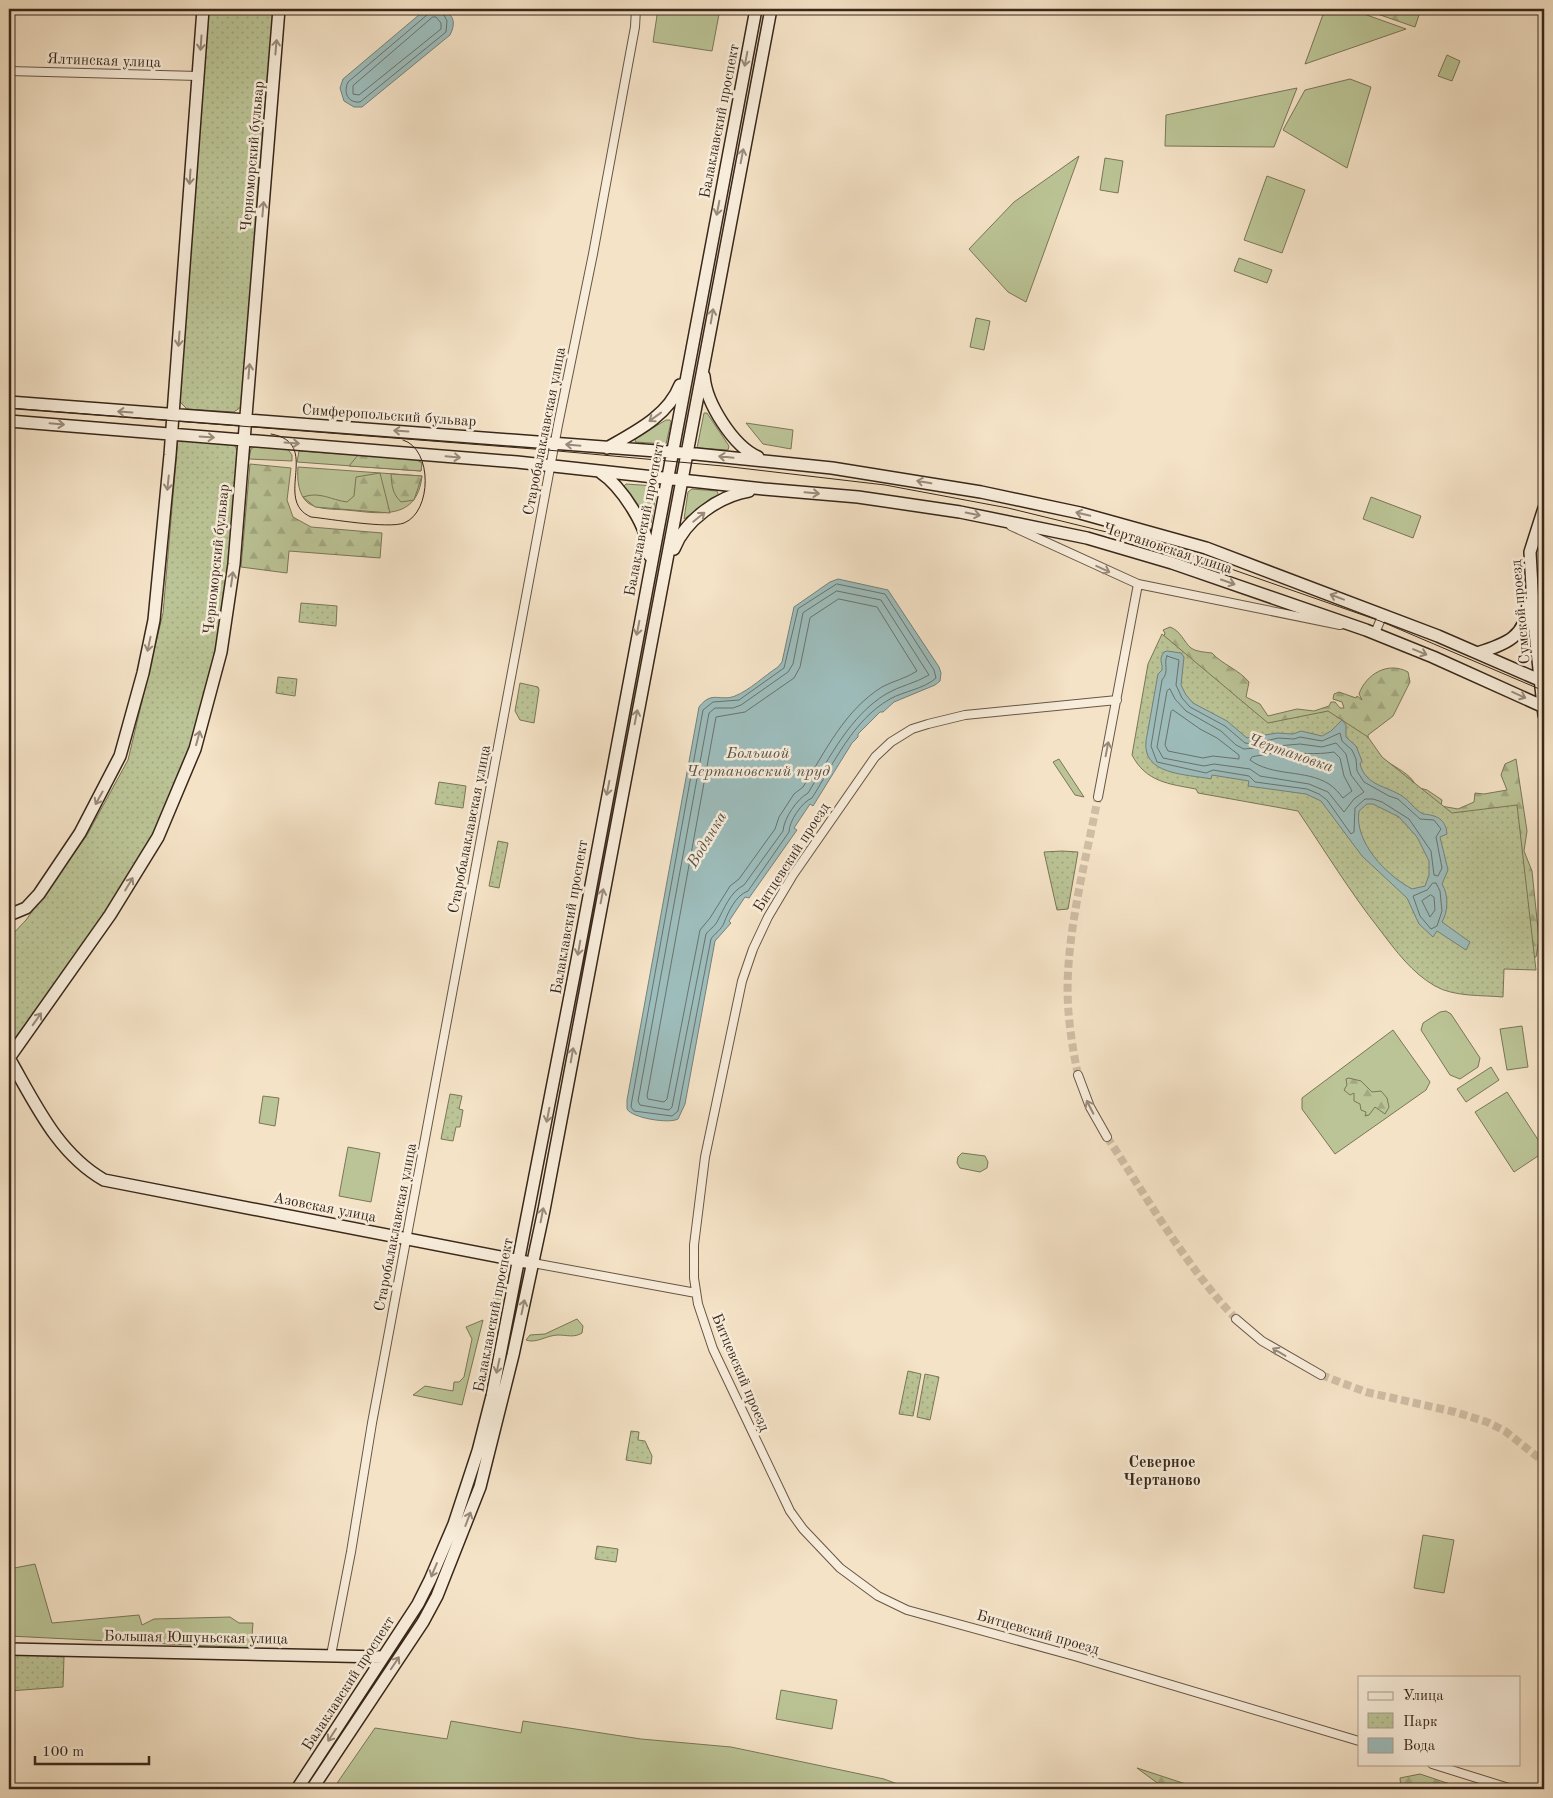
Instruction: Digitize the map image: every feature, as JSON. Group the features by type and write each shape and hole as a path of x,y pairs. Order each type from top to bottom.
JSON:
{"main road":[{"path":"9,915 26,908 45,885 80,832 120,756 138,692 154,620 174,415 204,9"},
{"name":"Черноморский бульвар","path":"9,1058 110,915 158,836 195,750 221,652 234,564 279,9"},
{"name":"Балаклавский проспект","path":"297,1789 383,1657 430,1580 454,1524 485,1424 519,1260 648,580 668,478 674,457 689,362 756,9"},
{"name":"Балаклавский проспект","path":"312,1789 423,1622 437,1596 480,1488 496,1429 533,1263 771,9"},
{"path":"607,448 636,431 667,408 676,395 689,362"},
{"path":"703,364 704,386 735,441 749,453 766,460"},
{"name":"Симферопольский бульвар","path":"9,402 554,443 674,457 686,453 766,460"},
{"path":"9,421 550,466 764,489"},
{"path":"674,457 681,479"},
{"name":"Чертановская улица","path":"766,460 880,475 981,492 1098,518 1206,548 1383,614 1542,681"},
{"path":"599,471 610,479 621,493 646,534 650,553 648,580"},
{"path":"665,571 679,535 684,529 732,494 764,489"},
{"name":"Чертановская улица","path":"764,489 858,497 995,518 1120,547 1370,632 1544,710"},
{"name":"Сумской проезд","path":"1544,508 1530,552 1544,710"},
{"path":"1477,652 1502,645 1519,632 1528,610 1531,579"},
{"name":"Азовская улица","path":"9,1058 48,1127 87,1170 104,1180 533,1263"},
{"path":"485,1424 489,1419 495,1419 496,1429"},
{"name":"Большая Юшуньская улица","path":"9,1649 383,1657"}],"street":[{"name":"Старобалаклавская улица","path":"331,1655 351,1552 372,1423 408,1239 554,443 593,254 635,28 636,9"},
{"path":"751,34 756,28 762,28 765,38"},
{"name":"Ялтинская улица","path":"9,71 198,76"},
{"path":"684,390 684,395 688,399 695,398 698,393"},
{"path":"995,518 1138,584 1370,632 1383,614"},
{"path":"1098,797 1138,584"},
{"path":"630,674 638,667 644,674"},
{"name":"Битцевский проезд","path":"1117,700 982,712 934,721 901,735 882,749 875,758 782,893 762,929 748,963 742,981 702,1177 694,1245 696,1293 713,1348 767,1466 790,1511 803,1529 840,1568 878,1596 921,1615 1078,1657 1358,1742"},
{"path":"1078,1075 1090,1107 1107,1137"},
{"name":"Азовская улица","path":"533,1263 696,1293"},
{"path":"1236,1320 1269,1346 1321,1376"},
{"path":"1438,1766 1512,1789"}],"green space":[{"path":"209,9 275,9 245,404 234,412 187,409 179,401"},
{"path":"658,9 720,9 712,51 653,42"},
{"path":"1325,9 1350,9 1406,29 1305,64"},
{"path":"1363,9 1411,9 1420,12 1415,27"},
{"path":"1447,55 1460,61 1452,81 1438,76"},
{"path":"1350,79 1371,87 1347,168 1283,130 1305,90"},
{"path":"1297,88 1274,147 1165,146 1166,115"},
{"path":"1079,156 1026,302 1008,292 969,249 1014,202"},
{"path":"1105,158 1123,161 1118,193 1100,190"},
{"path":"1267,176 1305,190 1282,253 1244,240"},
{"path":"1239,258 1272,270 1267,283 1234,271"},
{"path":"976,318 990,321 984,350 970,347"},
{"path":"704,413 707,413 729,446 728,450 697,448"},
{"path":"666,420 671,422 666,444 635,442 636,438"},
{"path":"746,423 793,430 791,449 763,444"},
{"path":"178,438 228,443 235,446 238,452 223,600 216,648 205,697 192,744 175,791 139,864 105,917 11,1043 9,1041 9,938 26,920 87,835 128,760 163,613"},
{"path":"256,446 287,448 292,455 292,461 249,459 251,449"},
{"path":"299,451 415,459 422,463 421,471 297,462"},
{"path":"358,455 415,459 422,463 421,471 349,466"},
{"path":"250,464 291,468 287,500 293,517 311,527 382,533 380,558 289,551 287,573 241,567"},
{"path":"298,467 422,476 419,491 413,501 404,508 383,513 322,508 308,503 300,491"},
{"path":"380,473 390,513 315,507 303,497 320,495 347,502 354,496 356,477"},
{"path":"391,474 422,476 414,500 401,502 398,499 393,489"},
{"path":"626,484 655,486 657,489 651,523 647,523 624,486"},
{"path":"692,489 717,491 719,496 684,519 688,492"},
{"path":"1371,497 1421,516 1413,538 1363,519"},
{"path":"301,603 337,606 336,626 299,622"},
{"path":"1170,627 1191,648 1212,653 1245,678 1249,682 1246,697 1260,704 1268,716 1297,709 1314,711 1329,706 1331,702 1335,702 1340,708 1344,708 1342,702 1333,699 1334,694 1339,692 1356,698 1357,696 1362,700 1359,694 1372,675 1379,671 1393,668 1408,672 1410,682 1393,716 1368,735 1370,744 1381,758 1406,774 1416,787 1427,790 1442,800 1441,806 1458,809 1474,802 1475,793 1484,794 1507,790 1501,775 1505,764 1516,759 1527,831 1524,851 1532,871 1539,939 1536,957 1532,958 1277,733 1163,639 1165,633 1163,630"},
{"path":"1162,634 1268,723 1328,711 1368,737 1382,757 1452,813 1517,805 1536,970 1504,969 1503,997 1459,994 1435,986 1419,975 1392,946 1348,886 1298,811 1198,793 1196,789 1159,780 1144,771 1132,755 1148,664"},
{"path":"278,677 297,679 295,696 276,693"},
{"path":"520,683 538,687 534,723 520,720 515,711"},
{"path":"1059,759 1084,797 1075,795 1053,762"},
{"path":"439,782 466,786 463,808 435,804"},
{"path":"498,841 508,843 499,888 489,886"},
{"path":"1044,852 1078,852 1068,909 1057,910"},
{"path":"1446,1011 1451,1014 1480,1058 1478,1067 1460,1079 1450,1075 1421,1030 1423,1023 1440,1012"},
{"path":"1522,1026 1528,1067 1507,1070 1500,1029"},
{"path":"1393,1030 1430,1082 1426,1090 1335,1154 1302,1109 1302,1098"},
{"path":"1491,1067 1499,1080 1466,1102 1457,1089"},
{"path":"1346,1079 1361,1081 1372,1092 1381,1091 1387,1098 1389,1107 1385,1114 1375,1107 1369,1115 1365,1116 1366,1112 1361,1110 1360,1104 1354,1101 1354,1093 1350,1095 1344,1090 1347,1085"},
{"path":"1507,1092 1544,1149 1544,1152 1514,1172 1475,1112"},
{"path":"450,1094 462,1096 459,1109 463,1110 460,1127 456,1127 453,1141 441,1139"},
{"path":"263,1096 279,1098 275,1126 259,1123"},
{"path":"348,1147 380,1153 371,1202 339,1196"},
{"path":"962,1153 985,1156 988,1162 987,1168 980,1172 960,1168 957,1163 958,1157"},
{"path":"500,1268 506,1279 495,1320 489,1321"},
{"path":"577,1319 583,1326 582,1333 579,1335 554,1335 534,1341 526,1340 530,1335 545,1334"},
{"path":"483,1320 462,1405 413,1395 425,1386 453,1391 454,1382 459,1382 464,1377 472,1339 466,1327"},
{"path":"908,1371 921,1374 913,1416 899,1414"},
{"path":"925,1374 939,1377 930,1420 917,1417"},
{"path":"631,1431 639,1432 638,1440 645,1441 652,1456 651,1464 626,1460"},
{"path":"1423,1535 1454,1540 1444,1593 1414,1588"},
{"path":"597,1546 618,1549 616,1562 595,1559"},
{"path":"35,1564 52,1623 139,1615 142,1625 154,1619 230,1617 239,1623 253,1623 251,1648 9,1636 9,1569"},
{"path":"9,1654 64,1657 63,1687 9,1691"},
{"path":"781,1690 837,1700 832,1729 776,1719"},
{"path":"451,1721 521,1733 523,1721 641,1739 731,1747 884,1779 908,1788 922,1789 333,1789 375,1728 447,1739"},
{"path":"1137,1768 1201,1789 1164,1788"},
{"path":"1420,1774 1450,1784 1448,1789 1401,1789 1400,1778"}],"water":[{"path":"426,9 444,11 452,17 453,28 450,35 362,107 354,107 344,101 340,88 343,79"},
{"name":"Большой Чертановский пруд","path":"838,579 888,590 939,667 941,673 940,681 935,685 894,702 883,712 880,712 858,734 858,737 852,743 813,806 810,804 794,828 797,830 749,898 745,897 729,921 731,923 715,941 685,1104 678,1119 667,1121 636,1115 627,1109 627,1100 699,707 708,699 730,697 741,693 778,667 782,662 794,607 830,582"},
{"name":"Чертановка","path":"1164,652 1181,653 1184,657 1181,685 1193,703 1227,721 1247,738 1277,733 1293,734 1301,731 1322,736 1331,731 1342,720 1346,725 1346,737 1356,746 1362,761 1360,764 1367,777 1402,796 1423,814 1432,815 1440,819 1445,825 1447,834 1440,837 1448,870 1442,884 1446,893 1447,903 1446,913 1442,922 1470,942 1466,950 1437,931 1433,937 1419,924 1407,898 1362,856 1321,801 1306,794 1248,786 1249,781 1212,775 1211,779 1178,774 1158,767 1151,761 1147,752 1146,741 1158,674 1162,670 1161,657","holes":["1367,804 1373,804 1399,817 1417,837 1429,861 1429,875 1425,886 1412,889 1402,883 1382,866 1367,846 1359,823 1359,811"]}],"tunnel":[{"path":"1078,1075 1070,1024 1068,973 1072,929 1098,797"},
{"path":"1107,1137 1184,1254 1217,1298 1236,1319"},
{"path":"1321,1375 1366,1392 1455,1412 1487,1422 1505,1431 1544,1462"}],"tram line":[{"path":"9,408 547,450 723,466 885,485 1008,508 1168,547 1380,621 1544,691"},
{"path":"271,434 286,439 294,448 296,460 296,498 300,509 311,517 386,525 404,523 413,517 420,507 424,494 424,467 420,455 413,446 403,440"}],"district":[{"name":"Северное Чертаново","path":"1162,1470"}],"water label":[{"name":"Водянка","path":"706,839"}]}
